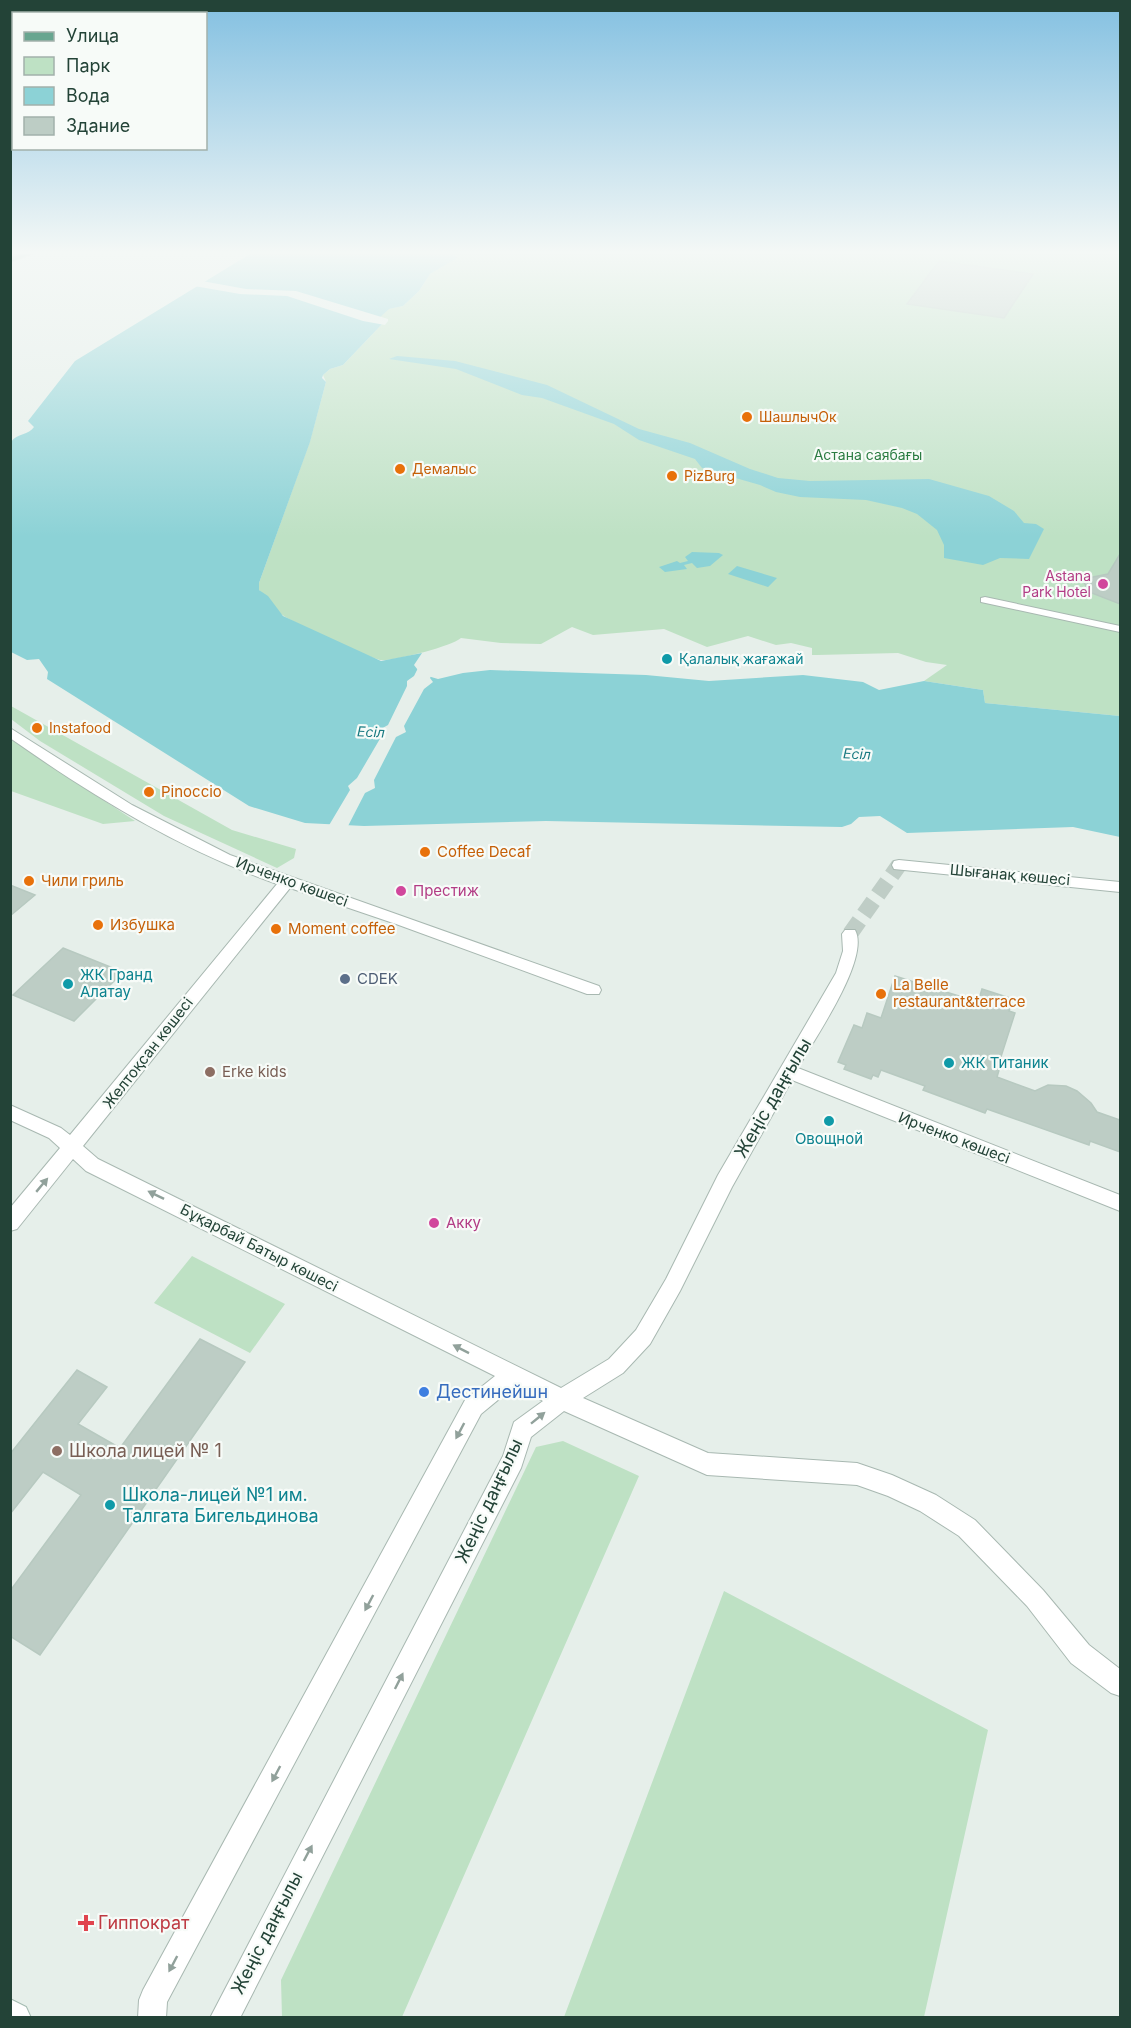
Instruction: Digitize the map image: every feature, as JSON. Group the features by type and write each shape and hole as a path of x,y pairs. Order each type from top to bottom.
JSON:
{"main road":[{"path":"10,2014 15,2018"}],"street":[{"path":"985,600 1120,629"},
{"name":"Ирченко көшесі","path":"10,732 63,769 131,811 202,847 286,883 400,920 593,990"},
{"name":"Шығанақ көшесі","path":"899,865 1120,887"},
{"name":"Желтоқсан көшесі","path":"10,1223 286,883"},
{"name":"Жеңіс даңғылы","path":"224,2018 513,1460 522,1430 562,1399 616,1366 643,1337 674,1285 725,1181 844,973 851,951 850,933"},
{"name":"Ирченко көшесі","path":"789,1072 1120,1203"},
{"name":"Бұқарбай Батыр көшесі","path":"10,1112 55,1133 92,1165 562,1399 707,1464 856,1474 892,1486 928,1503 967,1528 1035,1598 1080,1654 1120,1684"},
{"path":"152,2018 153,2000 473,1407 514,1374"}],"green space":[{"name":"Астана саябағы","path":"359,349 1120,349 1120,716 985,703 983,690 924,681 947,665 926,662 898,653 812,655 812,648 791,643 776,645 748,636 707,647 664,629 593,635 572,627 541,644 501,643 461,638 423,652 381,660 334,641 280,613 259,590 259,583 310,441 326,382 323,375 330,369 343,365"},
{"path":"11,706 232,830 296,849 294,858 277,868 164,816 40,741 11,719"},
{"path":"11,739 135,821 103,824 11,791"},
{"path":"192,1256 285,1304 250,1353 154,1303"},
{"path":"563,1441 639,1476 402,2017 282,2017 281,1980 536,1447"},
{"path":"724,1591 988,1730 924,2017 564,2017"}],"water":[{"name":"Есіл","path":"95,349 359,349 343,365 330,369 323,375 322,378 326,382 310,442 259,583 259,590 268,596 283,616 381,661 422,653 414,665 421,674 438,679 490,670 646,675 709,681 803,675 863,682 879,690 924,681 983,690 985,703 1120,716 1120,837 1073,827 907,833 880,816 859,817 851,824 842,827 546,821 364,826 305,823 249,806 47,679 48,672 39,659 27,660 11,652 11,442 34,427 28,421 75,361"},
{"path":"397,356 455,361 547,385 639,429 690,443 750,469 778,478 810,481 929,479 989,496 1014,511 1024,523 1036,524 1044,529 1029,559 1000,558 983,565 944,558 944,545 937,530 917,514 902,508 866,500 800,497 776,492 702,468 695,459 639,440 614,424 542,398 522,395 456,369 389,359"},
{"path":"692,552 723,555 710,566 697,568 692,563 684,565 687,569 665,572 659,567 677,561 680,563 688,561 685,557"},
{"path":"737,566 777,578 768,587 728,574"}],"pier":[{"path":"419,666 423,671 432,674 430,678 433,682 424,689 404,726 406,732 396,737 374,780 375,788 365,793 347,828 328,827 350,790 348,786 357,778 381,737 379,733 381,729 388,725 407,686 407,681 414,676"}],"building":[{"name":"Astana Park Hotel","path":"1120,554 1120,604 1089,592 1084,582 1088,578 1108,574"},
{"path":"10,885 35,895 10,916"},
{"name":"ЖК Гранд Алатау","path":"63,948 123,972 74,1021 13,995"},
{"name":"ЖК Титаник","path":"895,976 978,1002 982,989 1013,999 1009,1011 1015,1013 998,1066 1000,1067 997,1077 1035,1091 1048,1085 1066,1086 1077,1091 1091,1103 1097,1112 1120,1120 1120,1152 1090,1141 1089,1145 987,1109 985,1113 923,1090 925,1086 881,1070 878,1077 873,1075 871,1079 844,1069 846,1065 838,1062 854,1025 862,1028 867,1013 881,1018"},
{"name":"Школа-лицей №1 им. Талгата Бигельдинова","path":"200,1339 245,1362 40,1655 10,1636 10,1591 81,1495 43,1472 10,1514 10,1454 77,1370 107,1387 78,1424 120,1448"}],"tunnel":[{"path":"850,934 899,865"}],"place":[{"name":"ШашлычОк","path":"747,417"},
{"name":"Демалыс","path":"400,469"},
{"name":"PizBurg","path":"672,476"},
{"name":"Astana Park Hotel","path":"1103,584"},
{"name":"Қалалық жағажай","path":"667,659"},
{"name":"Instafood","path":"37,728"},
{"name":"Pinoccio","path":"149,792"},
{"name":"Coffee Decaf","path":"425,852"},
{"name":"Чили гриль","path":"29,881"},
{"name":"Престиж","path":"401,891"},
{"name":"Избушка","path":"98,925"},
{"name":"Moment coffee","path":"276,929"},
{"name":"CDEK","path":"345,979"},
{"name":"ЖК Гранд Алатау","path":"68,984"},
{"name":"La Belle restaurant&terrace","path":"881,994"},
{"name":"ЖК Титаник","path":"949,1063"},
{"name":"Erke kids","path":"210,1072"},
{"name":"Овощной","path":"829,1121"},
{"name":"Акку","path":"434,1223"},
{"name":"Дестинейшн","path":"424,1392"},
{"name":"Школа лицей № 1","path":"57,1451"},
{"name":"Школа-лицей №1 им. Талгата Бигельдинова","path":"110,1505"},
{"name":"Гиппократ","path":"86,1923"}]}
